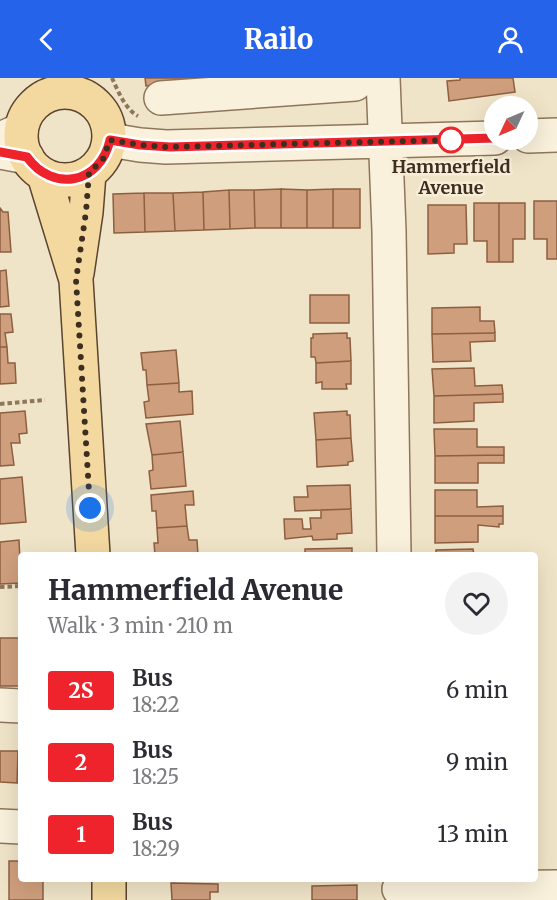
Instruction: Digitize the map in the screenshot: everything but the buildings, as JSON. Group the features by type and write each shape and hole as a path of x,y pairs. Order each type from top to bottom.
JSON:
{"main road":[{"path":"89,89 106,118 110,140 103,159 89,173 75,179 59,180 23,133 47,95 62,91 78,93 89,89"},
{"path":"23,133 76,280"},
{"path":"89,173 76,280 93,552"},
{"path":"109,882 109,900"}],"street":[{"path":"162,98 355,84 354,78"},
{"path":"382,78 389,231 394,552"},
{"path":"259,92 262,144"},
{"path":"538,136 557,135"},
{"path":"110,140 166,147 484,138"},
{"path":"0,705 18,706"},
{"path":"0,826 18,827"},
{"path":"399,889 557,887"}],"path":[{"path":"0,404 45,400"},
{"path":"0,587 18,586"}],"bus line":[{"name":"2S","path":"0,152 27,157 44,175 59,180 75,179 97,167 108,150 110,140 170,147 484,138"}],"place":[{"name":"Hammerfield Avenue","path":"451,140"}],"route":[{"path":"90,508 76,280 89,173 103,159 110,140 166,147 451,140"}]}
